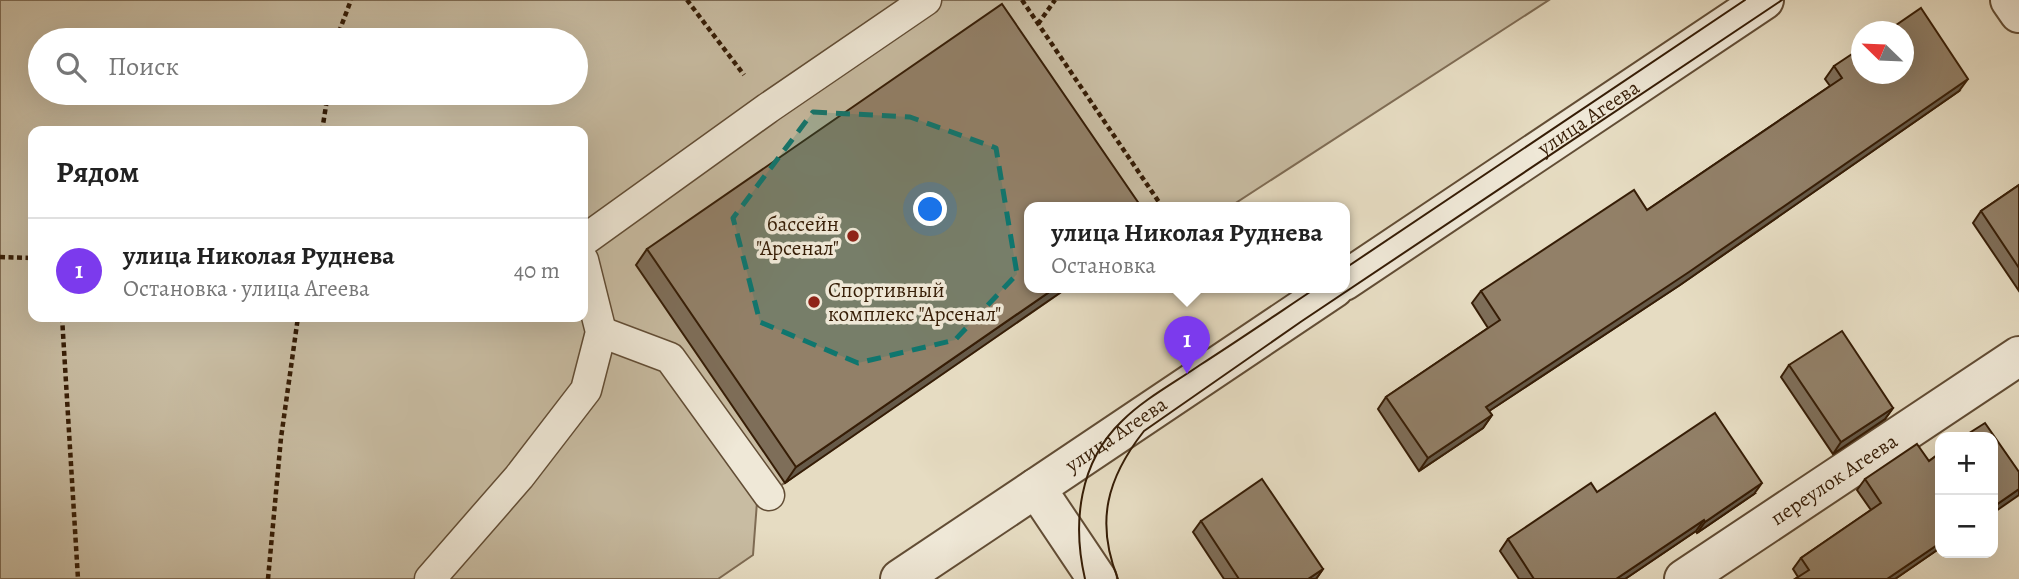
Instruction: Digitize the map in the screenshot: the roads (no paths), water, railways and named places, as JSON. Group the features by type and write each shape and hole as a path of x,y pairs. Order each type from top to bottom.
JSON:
{"street":[{"name":"улица Агеева","path":"1350,278 1764,0"},
{"path":"2010,0 2019,13"},
{"name":"улица Агеева","path":"900,579 1327,293"},
{"name":"переулок Агеева","path":"1684,579 2019,356"},
{"path":"1036,488 1097,579"}],"lane":[{"path":"588,237 768,108 926,0"},
{"path":"430,579 519,477 586,390 601,332 588,280"},
{"path":"601,332 670,358 769,495"}],"tram line":[{"path":"1350,265 1745,0"},
{"path":"1350,289 1782,0"},
{"path":"1085,579 1079,536 1082,494 1096,455 1108,437 1149,398 1308,293"},
{"path":"1118,579 1107,538 1108,501 1121,466 1144,431 1344,293"}],"place":[{"name":"бассейн \"Арсенал\"","path":"853,236"},
{"name":"Спортивный комплекс \"Арсенал\"","path":"814,302"},
{"name":"улица Николая Руднева","path":"1187,374"}]}
